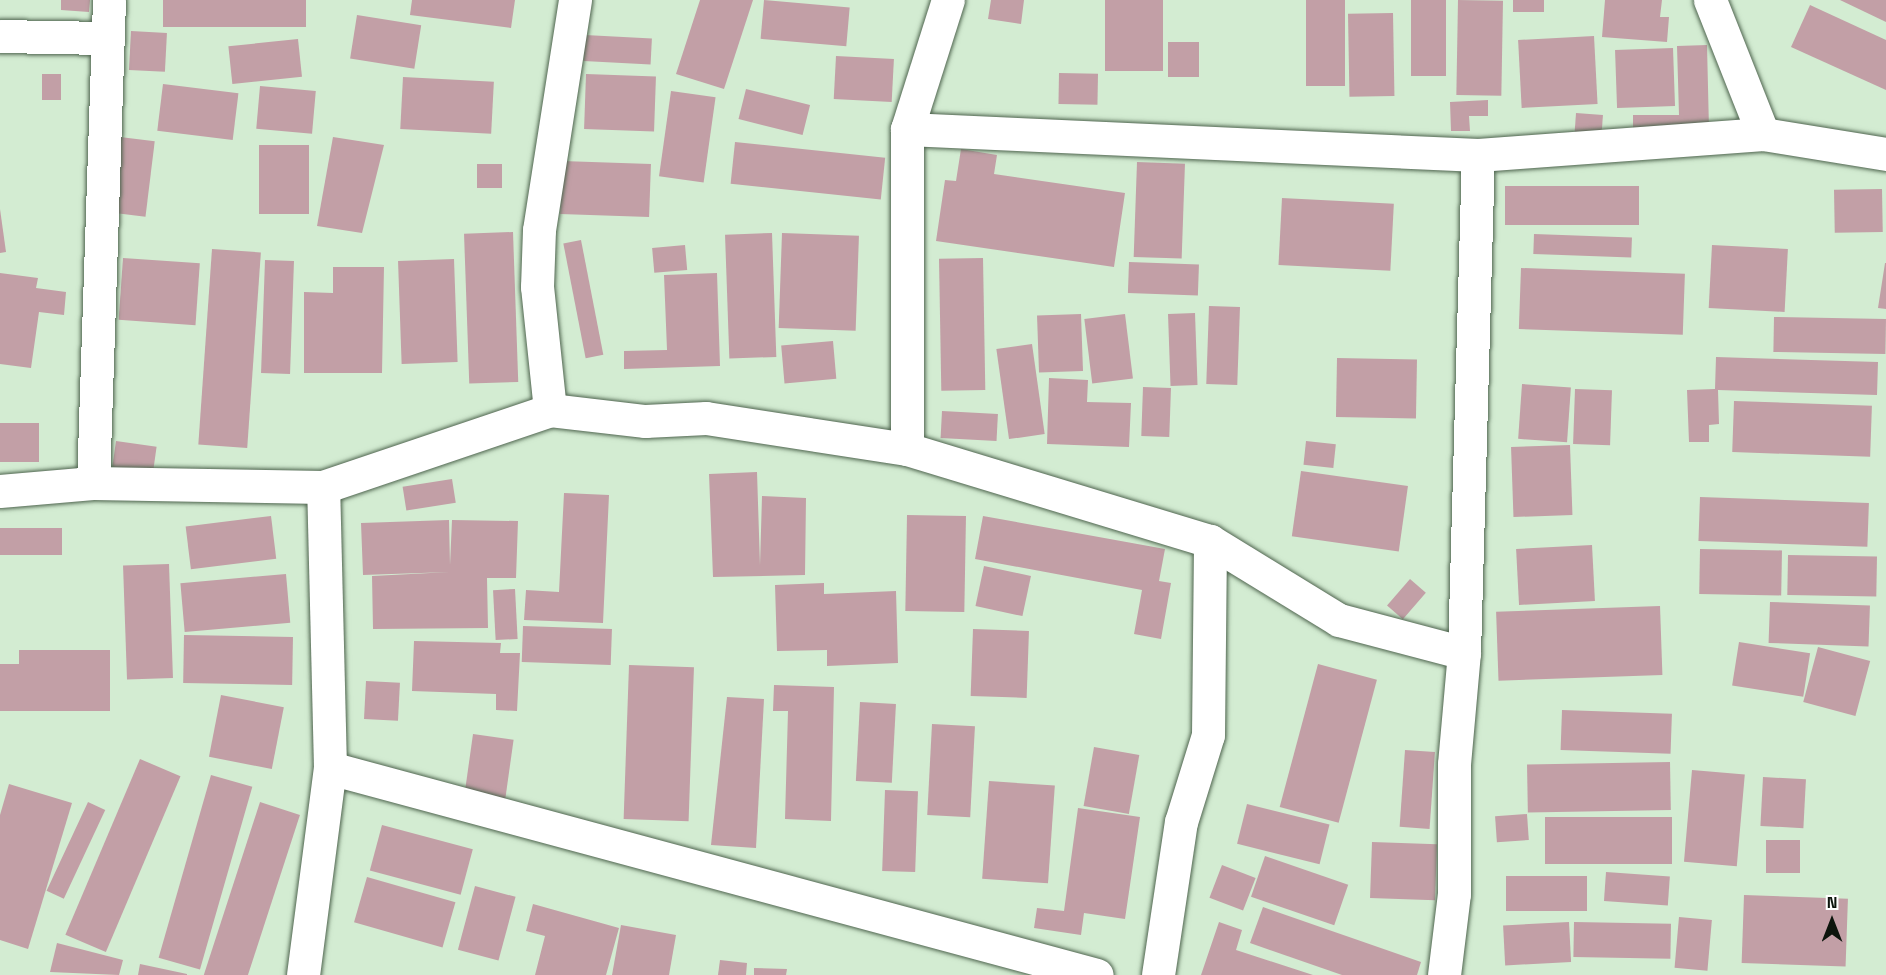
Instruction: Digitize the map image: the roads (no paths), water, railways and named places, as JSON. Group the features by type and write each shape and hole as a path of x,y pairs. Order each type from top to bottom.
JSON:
{"street":[{"path":"93,483 109,0"},
{"path":"550,410 537,287 539,230 575,0"},
{"path":"907,449 907,129 948,0"},
{"path":"1710,0 1763,134"},
{"path":"0,36 106,38"},
{"path":"907,129 1478,155 1763,134 1886,154"},
{"path":"1444,975 1454,894 1454,764 1464,653 1478,155"},
{"path":"0,492 93,483 323,487 550,410 645,421 706,418 907,449 1210,541 1339,620 1464,653"},
{"path":"303,975 330,768 323,487"},
{"path":"1158,975 1181,822 1208,735 1210,541"},
{"path":"330,768 1097,975"}]}
